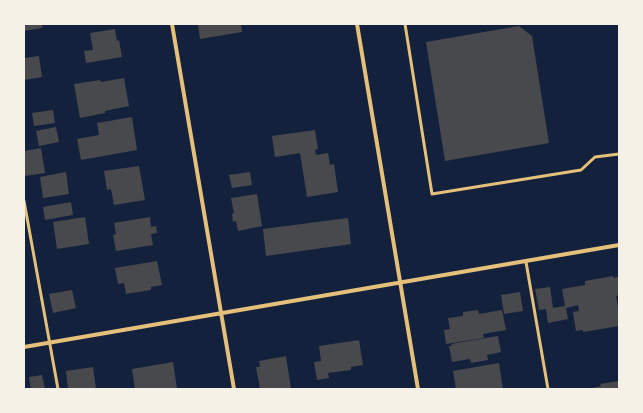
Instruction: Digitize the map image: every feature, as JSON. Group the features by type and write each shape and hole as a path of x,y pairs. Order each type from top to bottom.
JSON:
{"street":[{"path":"172,24 234,389"},
{"path":"356,24 418,389"},
{"path":"24,347 619,245"}],"lane":[{"path":"405,24 432,194 581,170 595,158 619,154"},
{"path":"24,201 58,389"},
{"path":"526,262 548,389"}],"building":[{"path":"24,24 42,24 42,28 24,31"},
{"path":"198,24 241,24 242,32 200,39"},
{"path":"519,26 532,36 549,143 445,161 426,42"},
{"path":"115,29 117,41 119,40 122,57 86,63 84,51 93,50 90,33"},
{"path":"39,56 42,77 24,80 24,58"},
{"path":"124,78 129,106 80,118 74,84 100,80 101,82"},
{"path":"53,110 55,123 34,126 32,113"},
{"path":"132,117 137,150 81,160 77,139 99,135 97,123"},
{"path":"56,127 59,142 39,146 36,131"},
{"path":"315,130 318,149 315,150 316,155 328,153 330,165 334,164 338,192 307,197 300,153 275,157 272,136"},
{"path":"41,148 45,173 25,176 24,151"},
{"path":"139,166 145,200 114,205 111,189 107,190 104,171"},
{"path":"66,172 69,194 43,198 40,177"},
{"path":"250,172 252,185 232,188 229,175"},
{"path":"257,194 262,226 238,231 236,221 233,222 232,214 234,213 231,198"},
{"path":"71,202 73,215 45,220 43,207"},
{"path":"85,217 89,244 57,249 53,222"},
{"path":"150,217 151,227 156,226 157,233 151,234 153,245 116,251 113,235 116,234 114,223"},
{"path":"348,218 351,244 266,256 263,229"},
{"path":"157,261 162,285 151,287 151,290 126,294 124,283 118,284 115,268"},
{"path":"613,276 613,278 618,277 619,295 616,296 619,326 583,332 583,330 576,331 573,312 579,311 578,305 566,308 568,319 548,323 546,309 539,310 535,289 550,287 553,308 565,306 562,289 585,285 585,281"},
{"path":"72,290 76,308 53,313 49,294"},
{"path":"520,292 523,311 504,314 501,295"},
{"path":"478,310 479,314 502,310 506,330 483,334 484,338 446,344 444,330 450,329 448,318 463,316 463,312"},
{"path":"498,336 501,352 487,355 488,360 471,363 470,359 452,362 449,346 452,346 451,344"},
{"path":"359,340 363,365 351,367 351,370 328,373 329,378 317,380 314,362 321,361 319,346"},
{"path":"286,356 291,389 260,389 256,367 260,367 259,361"},
{"path":"173,362 177,389 135,389 132,369"},
{"path":"499,363 503,389 456,389 453,371"},
{"path":"93,367 96,389 68,389 66,371"},
{"path":"42,375 45,389 31,389 29,377"},
{"path":"619,381 619,389 588,389 601,386 600,384"}]}
